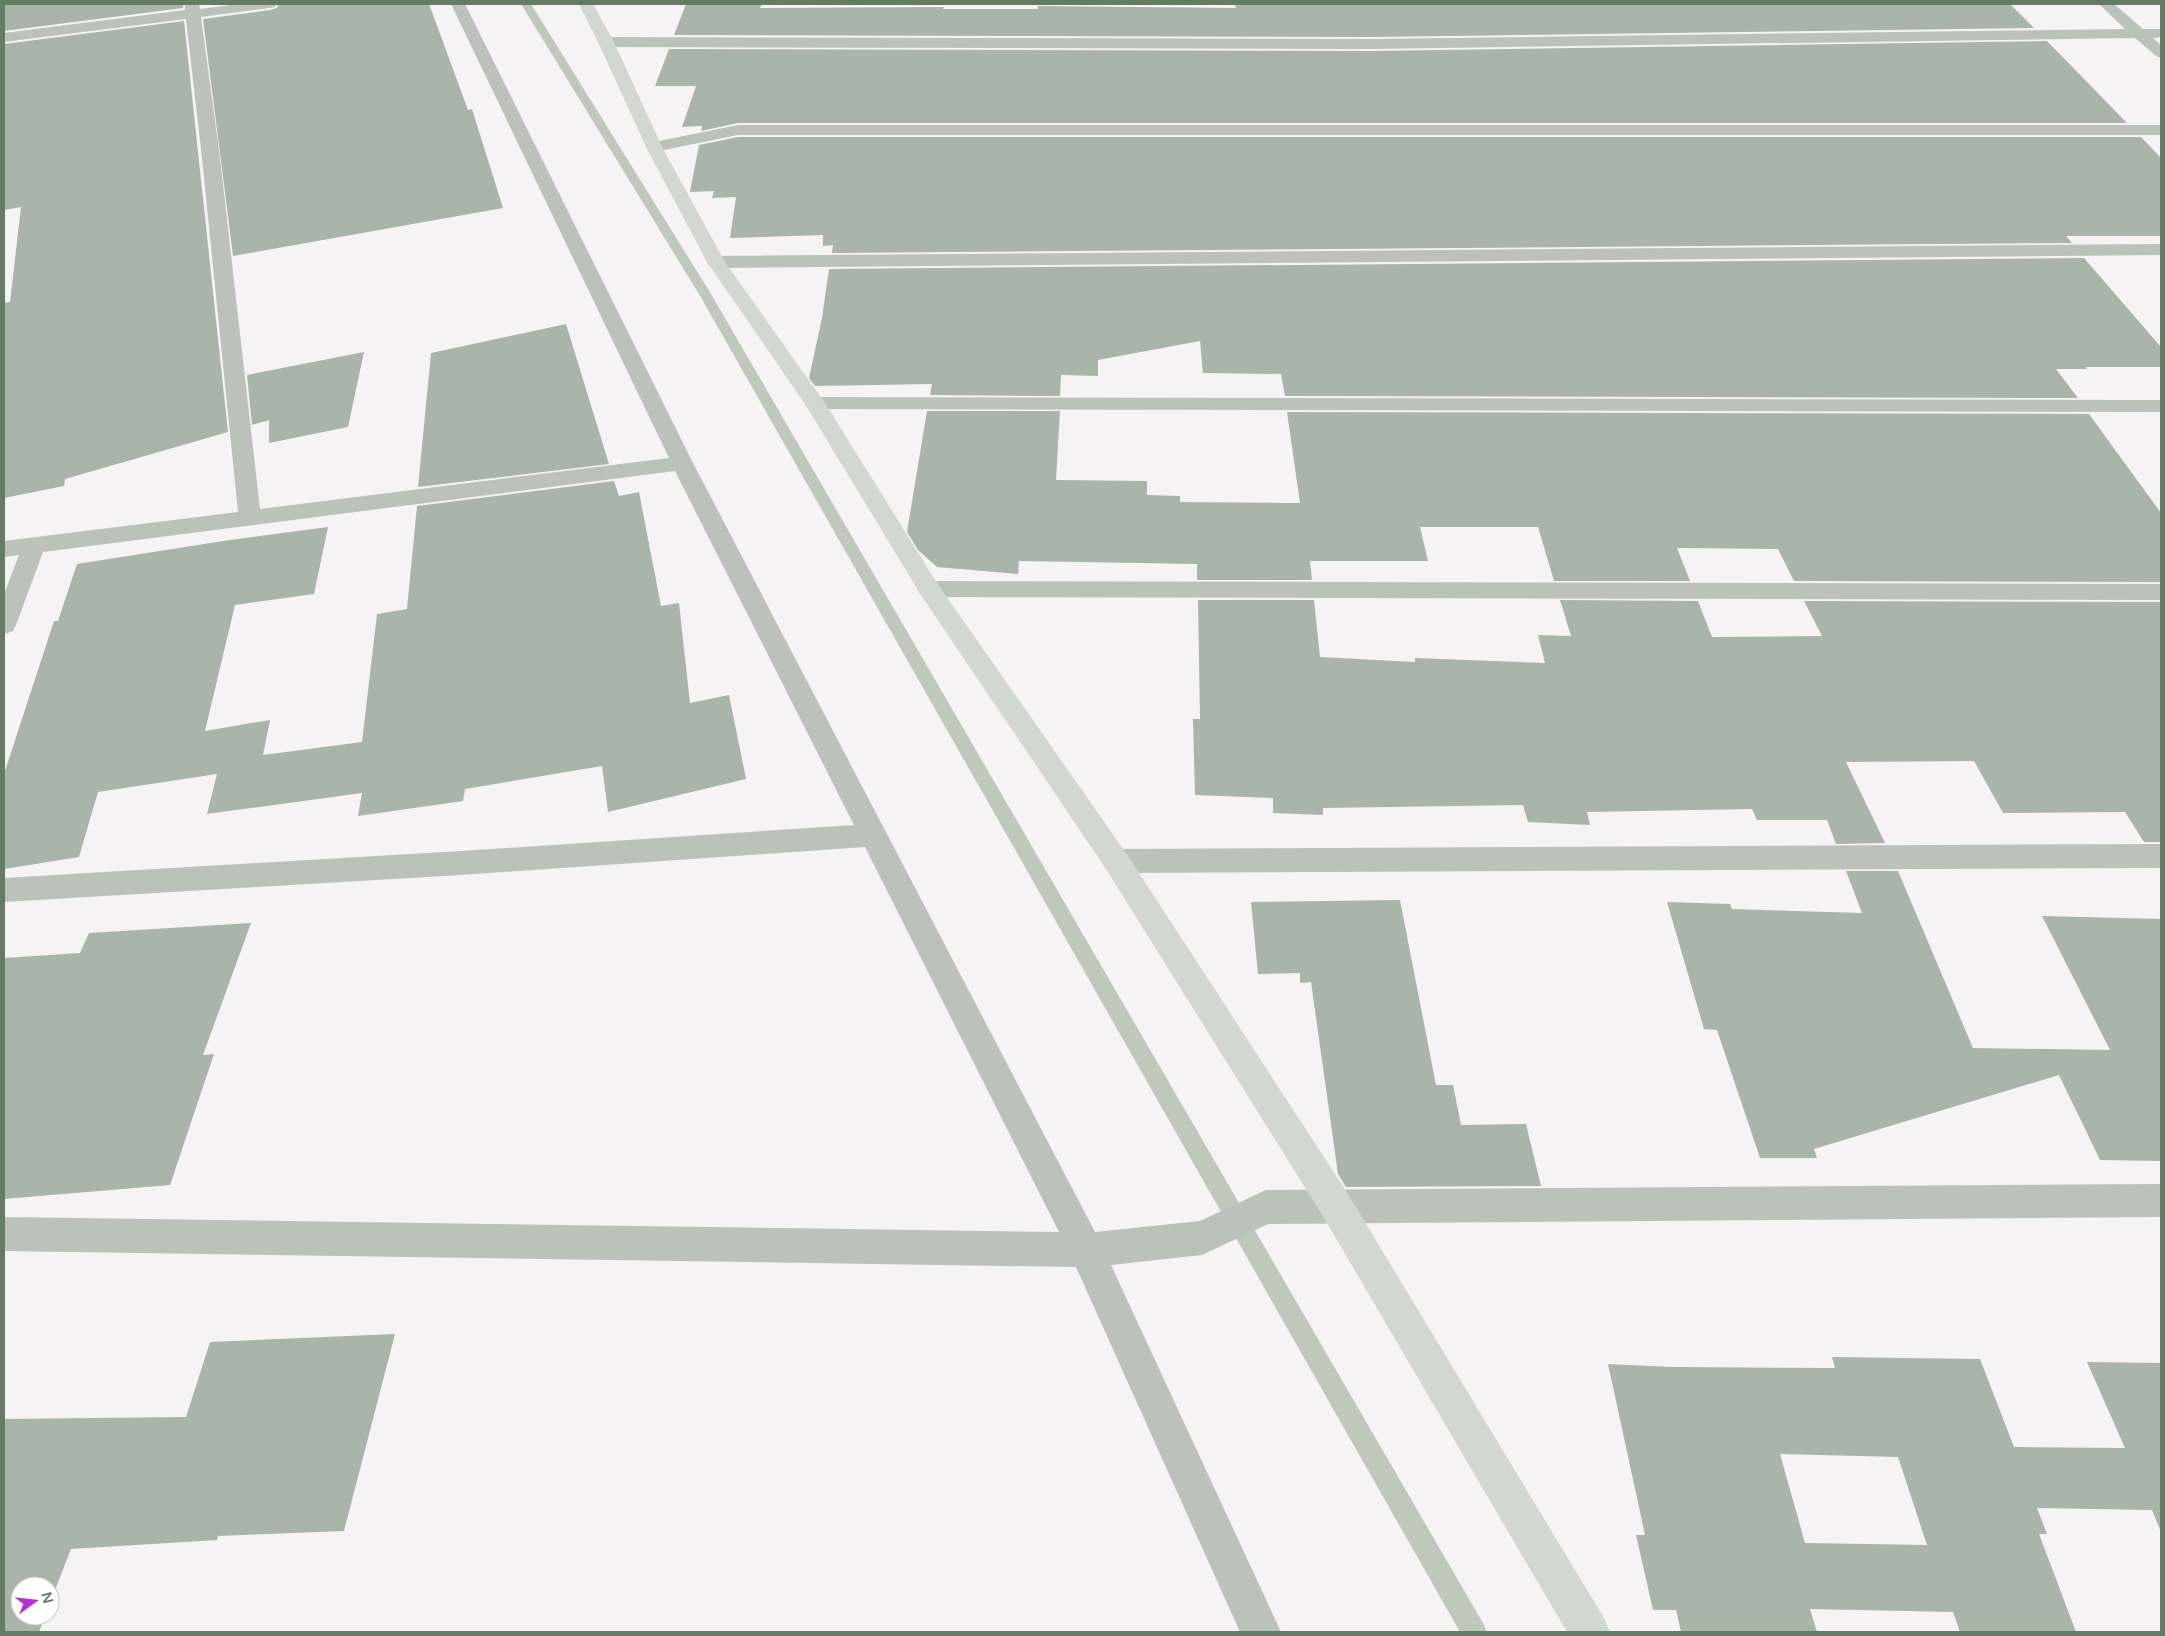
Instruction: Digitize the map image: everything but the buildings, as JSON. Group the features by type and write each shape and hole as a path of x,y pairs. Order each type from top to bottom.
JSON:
{"street":[{"path":"4,38 192,9 270,4"},
{"path":"458,4 682,463 1086,1250 1261,1632"},
{"path":"586,4 606,42 654,147 716,262 815,403 928,589 1116,861 1336,1206 1590,1632"},
{"path":"2106,4 2161,53"},
{"path":"192,9 212,168 250,519"},
{"path":"606,42 1371,44 2161,33"},
{"path":"654,147 738,130 2161,130"},
{"path":"716,262 2161,249"},
{"path":"815,403 2161,406"},
{"path":"4,549 682,463"},
{"path":"4,625 34,545"},
{"path":"928,589 2161,592"},
{"path":"4,890 461,863 872,835"},
{"path":"1116,861 2161,856"},
{"path":"4,1234 1086,1250 1202,1238 1266,1207 2161,1201"}],"waterway":[{"path":"526,4 705,294 1474,1632"}]}
